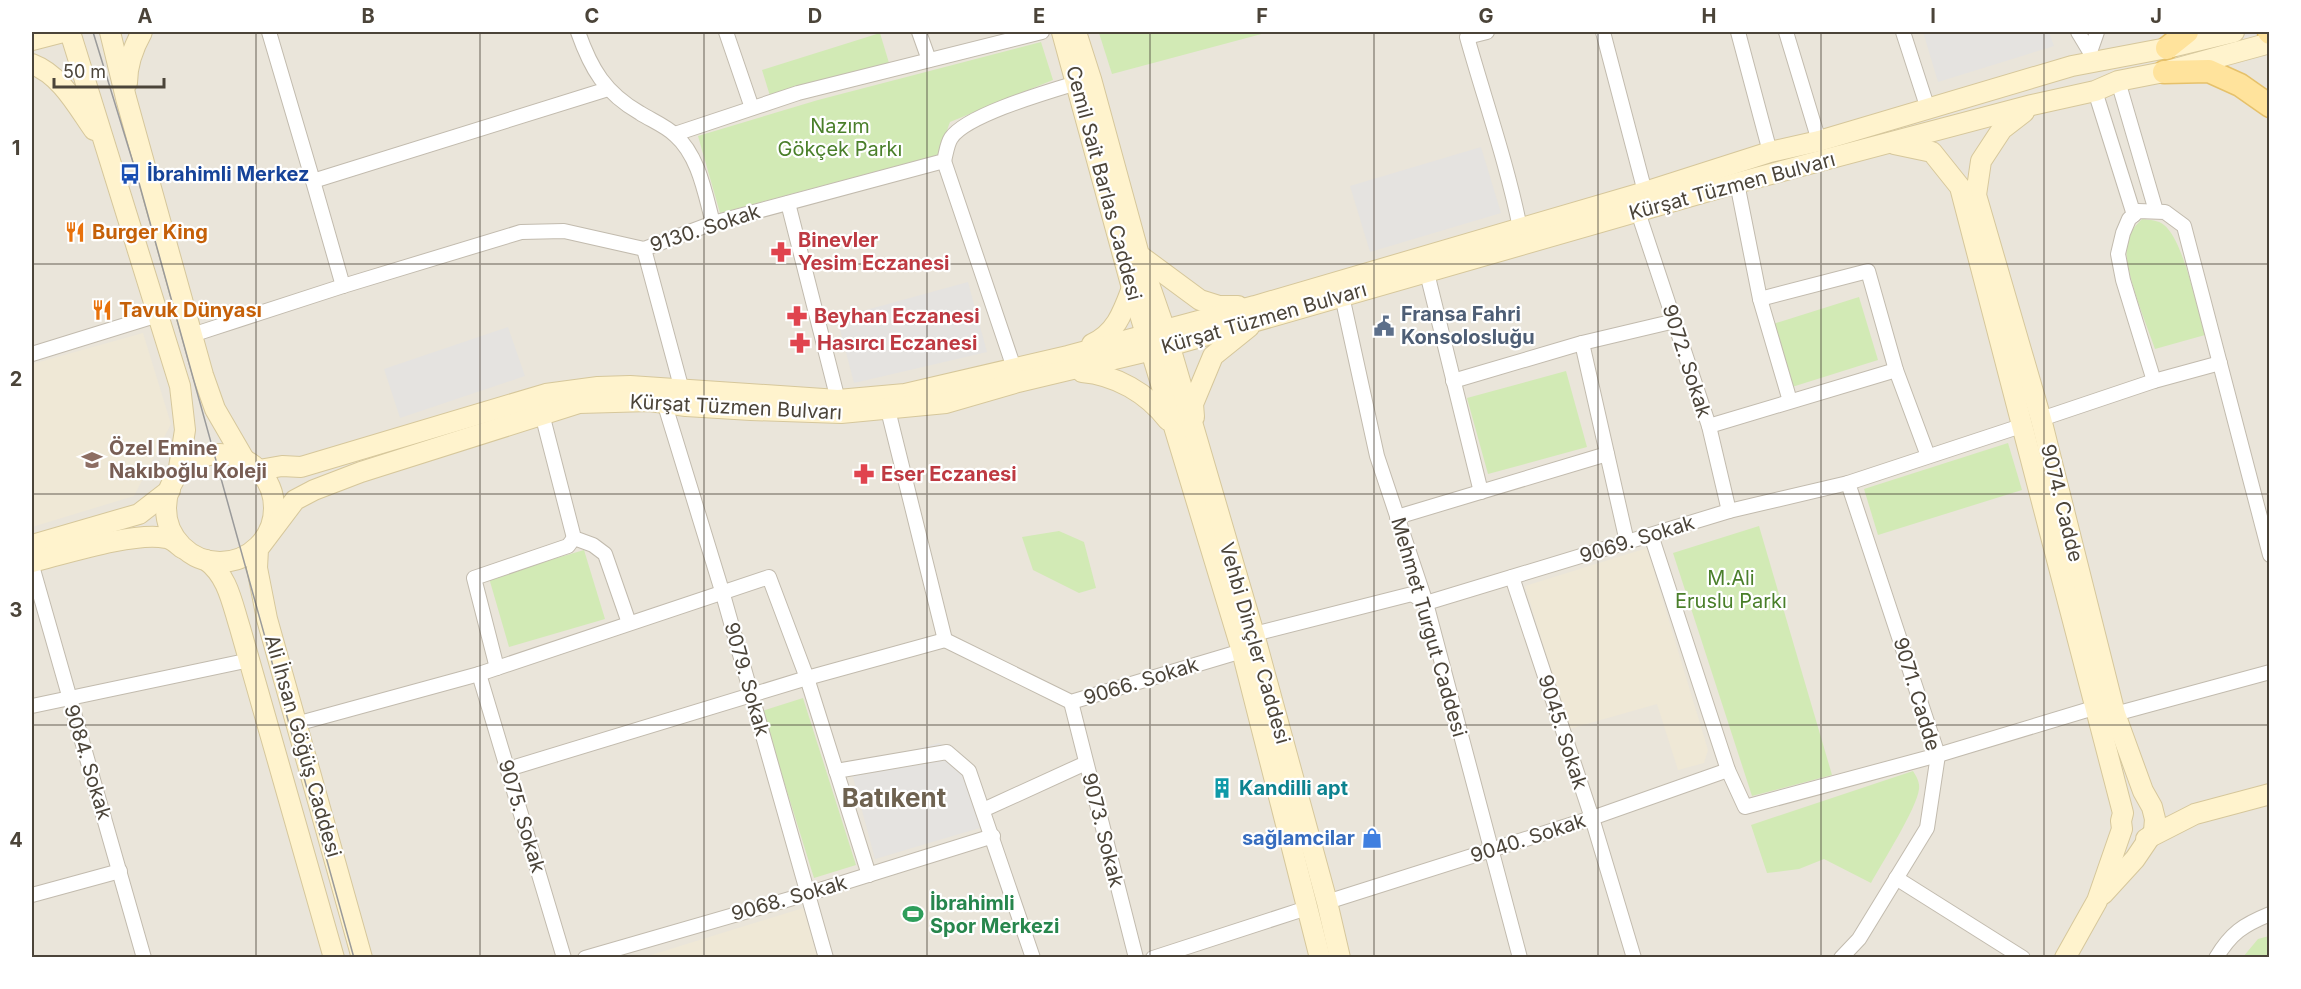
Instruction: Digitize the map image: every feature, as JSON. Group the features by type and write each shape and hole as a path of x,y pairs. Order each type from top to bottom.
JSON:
{"main road":[{"path":"2167,48 2187,32"},
{"path":"2163,72 2209,71 2240,85 2270,106"}],"street":[{"path":"32,40 63,32"},
{"path":"70,32 180,386 185,430 166,507 169,525 177,541 198,557"},
{"path":"32,562 116,542 150,537 168,538 198,557 223,562 241,558 255,549 267,536 273,519 274,502 269,484 252,465 215,409 192,335 110,32"},
{"path":"126,98 127,69 133,47 142,32"},
{"path":"269,32 343,286"},
{"path":"578,32 586,56 608,89 621,102 675,134 686,148 696,165 713,223"},
{"path":"726,32 752,108"},
{"path":"920,32 929,60"},
{"path":"675,134 798,93 1042,32"},
{"name":"Cemil Sait Barlas Caddesi","path":"1062,32 1084,81 1139,255 1157,340"},
{"name":"Cemil Sait Barlas Caddesi","path":"1076,32 1084,81 1132,288 1157,340"},
{"path":"1487,32 1467,37 1505,164 1520,228"},
{"path":"1603,32 1645,192"},
{"path":"1738,32 1770,152"},
{"path":"1786,32 1819,141"},
{"path":"1903,32 1928,109"},
{"path":"2078,32 2091,57"},
{"path":"2091,57 2097,32"},
{"name":"Kürşat Tüzmen Bulvarı","path":"267,536 295,500 314,490 361,472 579,403 650,400 751,410 841,413 946,403 1067,363 1257,313 1520,228 1645,192 1770,152 1819,141 1928,109 2091,57 2167,48 2234,32"},
{"name":"Kürşat Tüzmen Bulvarı","path":"1257,313 1342,296 1737,183 2032,105 2094,91 2118,81 2163,72 2270,43"},
{"path":"32,64 43,68 61,84 103,143"},
{"path":"1014,368 945,160 951,139 963,126 1029,98 1084,81"},
{"path":"2118,81 2156,211"},
{"path":"313,182 608,89"},
{"path":"2094,91 2134,215"},
{"name":"9074. Cadde","path":"2032,105 2002,129 1981,161 1976,195 2041,419 2106,710 2122,821 2097,901 2072,955"},
{"name":"9074. Cadde","path":"1892,143 1932,152 1960,186 2021,426 2106,710 2152,807 2155,819 2154,831 2135,859 2097,901"},
{"name":"9130. Sokak","path":"192,335 521,232 564,231 644,249 713,223 945,160"},
{"path":"1737,183 1760,298 1790,401"},
{"path":"788,202 838,400"},
{"path":"2154,381 2123,280 2118,254 2129,219 2138,211 2165,212 2184,226 2270,555"},
{"name":"9072. Sokak","path":"1638,212 1709,426 1729,512"},
{"path":"644,249 682,390"},
{"path":"1139,255 1200,300 1257,313"},
{"path":"1760,298 1868,270 1896,370 1928,456"},
{"path":"1427,273 1481,492"},
{"path":"1067,363 1104,339 1121,318 1132,288"},
{"name":"Mehmet Turgut Caddesi","path":"1342,296 1377,456 1425,603 1520,957"},
{"path":"1197,441 1193,404 1213,356 1257,313"},
{"path":"32,354 158,315"},
{"path":"1454,381 1582,343 1675,321"},
{"path":"1157,340 1174,430 1242,651 1320,957"},
{"name":"Vehbi Dinçler Caddesi","path":"1157,340 1197,441 1254,634 1340,957"},
{"path":"1582,343 1627,542"},
{"path":"1067,363 1103,374 1154,402 1174,430"},
{"name":"Kürşat Tüzmen Bulvarı","path":"252,465 301,467 546,394 598,387 630,386 838,400 905,394 1014,368 1067,363"},
{"path":"2041,419 2154,381 2220,363"},
{"path":"1709,426 1896,370"},
{"name":"9079. Sokak","path":"664,402 722,591 826,957"},
{"path":"508,769 807,678 945,640 888,410"},
{"path":"542,414 574,538"},
{"name":"9069. Sokak","path":"1254,634 1412,594 1425,603 1729,512 1848,483 2021,426"},
{"path":"32,545 139,514 192,462 206,456 227,454 252,465"},
{"path":"1397,517 1608,454"},
{"name":"9071. Cadde","path":"1841,957 1859,939 1927,828 1938,755 1848,483"},
{"path":"1651,535 1728,770 1745,807 2106,710 2270,672"},
{"name":"Ali İhsan Göğüş Caddesi","path":"267,536 258,549 257,568 267,619 362,957"},
{"path":"574,538 593,545 605,554 629,623"},
{"path":"497,668 474,578 568,546 574,538"},
{"name":"Ali İhsan Göğüş Caddesi","path":"198,557 217,568 226,583 334,957"},
{"name":"9084. Sokak","path":"32,566 144,957"},
{"path":"296,724 479,674 769,577 807,678 869,875"},
{"name":"9045. Sokak","path":"1512,577 1592,818 1634,957"},
{"name":"9066. Sokak","path":"945,640 1071,702 1242,651"},
{"path":"32,706 250,660"},
{"name":"9075. Sokak","path":"479,674 564,957"},
{"name":"9073. Sokak","path":"1071,702 1136,957"},
{"path":"836,771 947,752 969,771 1034,957"},
{"path":"983,810 1086,764"},
{"name":"9040. Sokak","path":"1327,902 1592,818 1728,770"},
{"path":"2195,814 2171,813 2137,805 2122,821 2127,837 2134,841 2149,838 2195,814 2270,794"},
{"name":"9068. Sokak","path":"585,957 807,894 993,836"},
{"path":"32,895 120,871"},
{"path":"1896,878 2023,957"},
{"path":"1153,957 1307,908"},
{"path":"2216,957 2225,943 2243,925 2270,914"}],"shaded area":[{"path":"32,32 2269,32 2269,957 32,957"},
{"path":"1923,32 2049,32 2054,46 1938,82"},
{"path":"1481,147 1501,213 1370,252 1350,186"},
{"path":"968,282 987,352 854,383 837,318"},
{"path":"508,327 525,376 400,418 384,369"},
{"name":"Özel Emine Nakıboğlu Koleji","path":"143,333 171,424 134,496 32,527 32,364"},
{"path":"1647,548 1708,750 1704,763 1678,770 1657,704 1569,729 1525,586"},
{"path":"939,743 964,756 978,772 993,824 875,859 850,766"},
{"path":"803,908 819,957 652,957 651,955"}],"green space":[{"path":"1269,32 1112,74 1099,33"},
{"path":"880,33 889,63 771,99 762,70"},
{"name":"Nazım Gökçek Parkı","path":"1041,42 1053,80 950,122 938,155 720,213 698,136 818,100"},
{"path":"2142,219 2157,221 2164,225 2178,245 2205,335 2155,349 2141,311 2126,253 2129,236"},
{"path":"1859,297 1878,360 1792,387 1773,324"},
{"path":"1566,371 1587,447 1488,474 1467,398"},
{"path":"2008,443 2022,490 1878,535 1864,489"},
{"name":"M.Ali Eruslu Parkı","path":"1759,526 1832,775 1752,796 1673,553"},
{"path":"1059,531 1084,542 1096,588 1079,593 1033,570 1022,537"},
{"path":"584,550 605,619 509,647 489,578"},
{"path":"803,698 856,865 814,878 762,711"},
{"path":"1913,771 1919,784 1917,798 1871,883 1824,859 1799,869 1767,873 1751,825"},
{"path":"2269,936 2269,957 2243,957 2258,939"}],"tram line":[{"path":"93,32 136,172 354,958"}],"place":[{"name":"İbrahimli Merkez","path":"130,174"},
{"name":"Burger King","path":"75,232"},
{"name":"Binevler Yesim Eczanesi","path":"781,252"},
{"name":"Tavuk Dünyası","path":"102,310"},
{"name":"Beyhan Eczanesi","path":"797,316"},
{"name":"Fransa Fahri Konsolosluğu","path":"1384,326"},
{"name":"Hasırcı Eczanesi","path":"800,343"},
{"name":"Özel Emine Nakıboğlu Koleji","path":"92,460"},
{"name":"Eser Eczanesi","path":"864,474"},
{"name":"Kandilli apt","path":"1222,788"},
{"name":"sağlamcilar","path":"1372,838"},
{"name":"İbrahimli Spor Merkezi","path":"913,914"}],"district":[{"name":"Batıkent","path":"894,798"}]}
